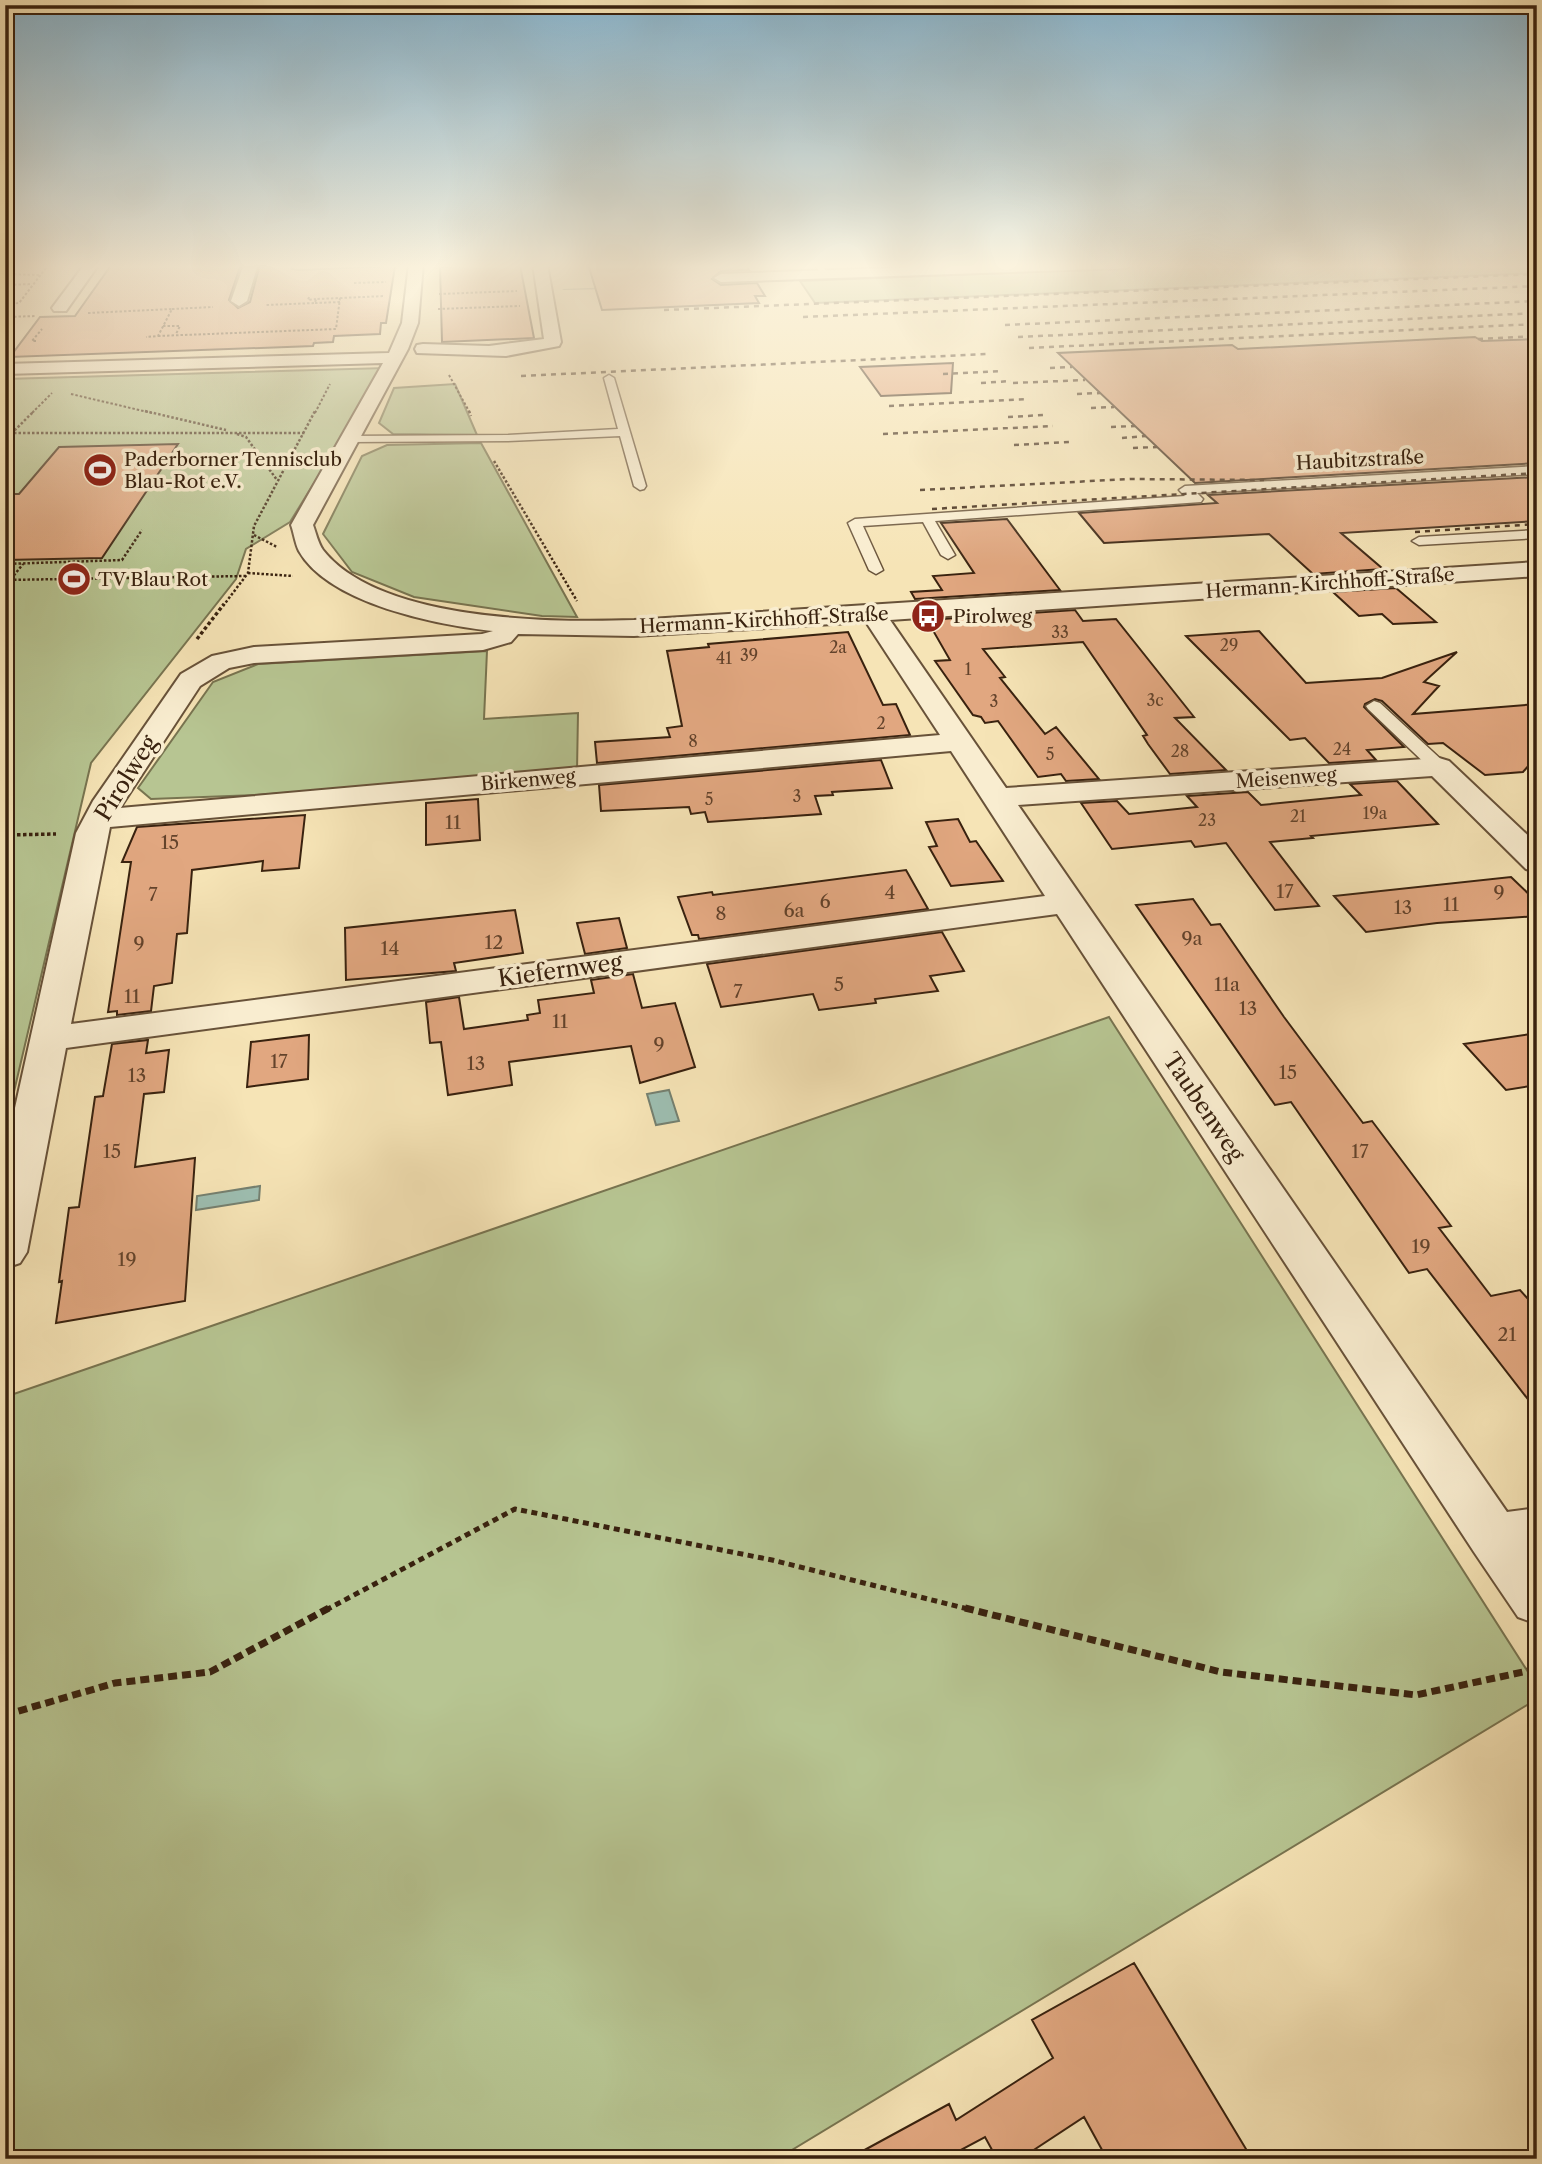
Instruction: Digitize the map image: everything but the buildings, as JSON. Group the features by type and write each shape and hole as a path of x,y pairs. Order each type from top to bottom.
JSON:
{"street":[{"path":"5,369 147,365"},
{"name":"Hermann-Kirchhoff-Straße","path":"390,365 302,525 303,538 312,553 337,577 398,604 513,626 594,629 873,614 1537,569"},
{"name":"Taubenweg","path":"873,614 1068,903 1514,1533 1537,1600"},
{"name":"Pirolweg","path":"5,1252 95,826 108,801 190,680 221,662 254,655 482,642 502,637 513,626"},
{"name":"Birkenweg","path":"95,826 958,742"},
{"path":"1439,767 1537,862"},
{"name":"Meisenweg","path":"996,798 1439,767"},
{"name":"Kiefernweg","path":"52,1038 1068,903"}],"lane":[{"path":"609,378 640,486"},
{"path":"350,439 481,439 623,432"},
{"name":"Haubitzstraße","path":"927,518 1197,499 1185,490 1537,470"},
{"path":"876,570 855,523 927,518 948,555"},
{"path":"1419,541 1537,534"},
{"path":"1374,706 1439,767"}],"path":[{"path":"195,643 246,576 254,526 277,480 306,433 329,385 344,377 368,373 382,365"},
{"path":"446,374 456,384 481,439 594,629"},
{"path":"5,440 55,391"},
{"path":"68,394 184,419 246,437 277,480"},
{"path":"5,433 306,433"},
{"path":"5,564 122,560 142,530"},
{"path":"10,580 23,563"},
{"path":"5,580 246,576"},
{"path":"5,835 95,826"},
{"path":"5,1715 115,1683 210,1672 515,1509 772,1560 1221,1672 1416,1695 1537,1668"}],"green space":[{"path":"385,368 290,522 246,549 236,579 91,763 5,1130 5,379"},
{"path":"455,384 477,435 393,434 379,423 394,388"},
{"path":"481,443 577,617 542,616 414,597 352,572 323,534 362,456 387,445"},
{"path":"487,651 484,719 578,713 577,771 257,795 151,799 138,788 213,682 258,664"},
{"path":"1109,1017 1537,1686 1537,1699 777,2159 5,2159 5,1397"}],"shaded area":[{"path":"669,1090 679,1121 656,1125 647,1094"},
{"path":"260,1186 259,1200 196,1210 197,1196"}],"railway":[{"path":"521,376 754,365"},
{"path":"1050,368 1072,367"},
{"path":"943,374 1001,371"},
{"path":"1013,383 1085,380"},
{"path":"981,383 1011,381"},
{"path":"1077,394 1100,393"},
{"path":"889,406 1028,399"},
{"path":"1091,408 1114,407"},
{"path":"1008,417 1044,415"},
{"path":"883,434 1053,426"},
{"path":"1111,427 1135,426"},
{"path":"1122,438 1146,436"},
{"path":"1014,445 1069,442"},
{"path":"1133,448 1157,447"},
{"path":"932,509 1537,473"},
{"path":"920,490 1130,479 1264,480"},
{"path":"1415,532 1537,524"}],"place":[{"name":"Paderborner Tennisclub Blau-Rot e.V.","path":"100,470"},
{"name":"TV Blau Rot","path":"74,579"},
{"name":"Pirolweg","path":"928,616"}]}
